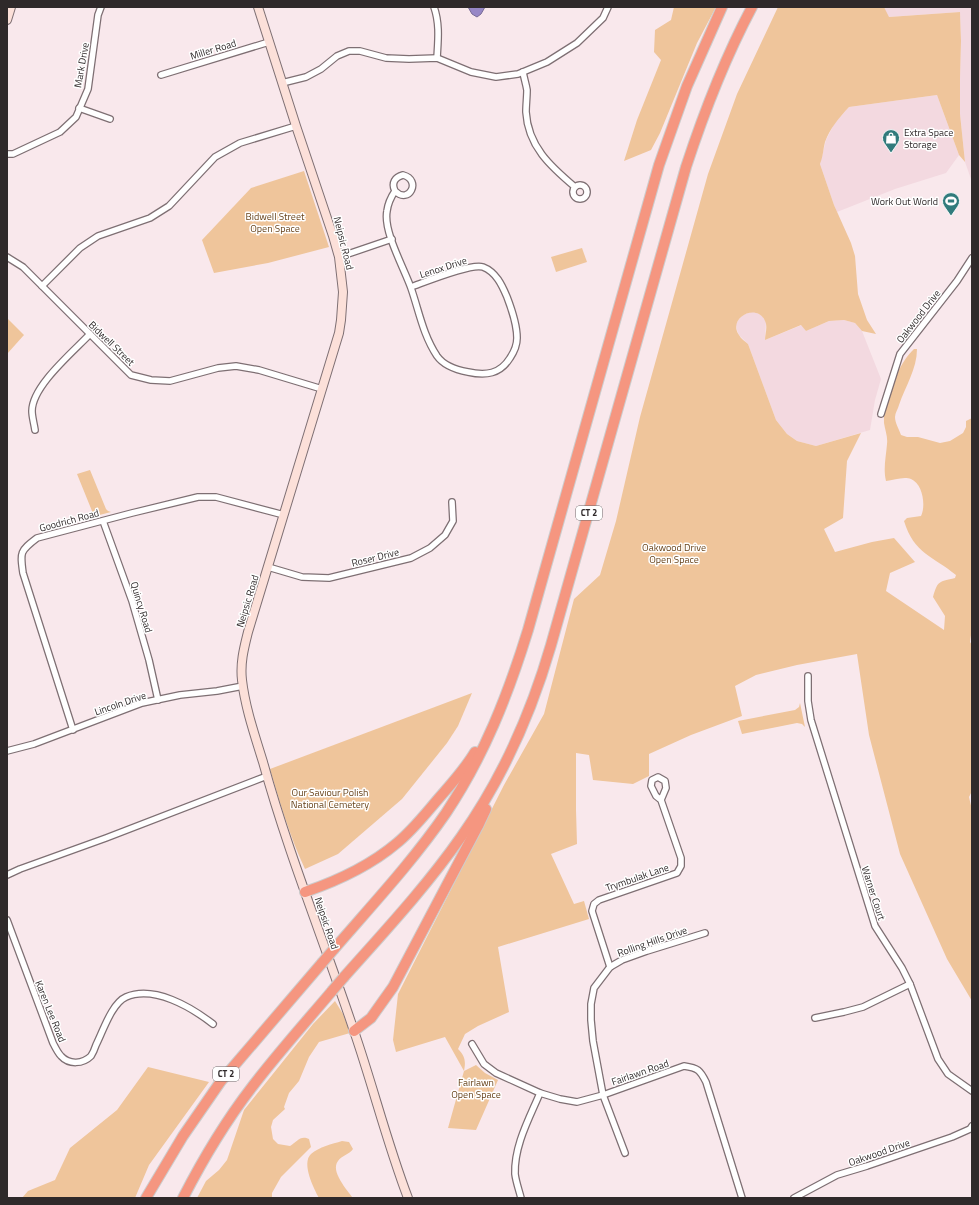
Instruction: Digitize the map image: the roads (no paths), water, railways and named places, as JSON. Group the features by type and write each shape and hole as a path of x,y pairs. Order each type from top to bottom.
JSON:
{"highway":[{"name":"CT 2","path":"146,1198 178,1142 221,1081 396,877 436,826 467,779 491,732 510,687 528,630 662,155 687,86 722,7"},
{"name":"CT 2","path":"183,1198 205,1157 240,1102 273,1060 410,901 449,853 475,817 498,777 524,722 547,661 673,210 691,152 718,78 752,7"},
{"path":"305,892 358,869 396,844 418,822 449,786 470,761 483,739 491,732"},
{"path":"354,1031 371,1018 388,995 399,976 478,826 498,777"}],"street":[{"path":"7,20 10,7"},
{"name":"Mark Drive","path":"7,154 13,154 60,132 76,117 88,88 98,15 101,7"},
{"name":"Neipsic Road","path":"258,7 296,126 326,213 339,257 343,292 342,320 339,333 243,651 241,673 243,686 267,776 305,892 354,1031 408,1198"},
{"path":"434,7 437,14 439,34 437,58"},
{"path":"282,83 306,77 321,69 337,56 349,51 360,51 386,58 437,58 471,72 487,75 496,76 518,74 547,62 577,43 603,18 608,7"},
{"name":"Miller Road","path":"161,75 269,42"},
{"path":"523,72 527,90 526,112 529,130 538,150 554,170 575,187"},
{"path":"80,108 110,119"},
{"path":"42,286 80,248 98,236 150,218 169,206 215,157 240,143 296,126"},
{"name":"Lenox Drive","path":"394,191 386,212 388,224 392,239 411,287 428,340 438,358 453,369 478,374 493,373 505,366 514,353 517,339 514,316 501,283 493,274 483,267 471,267 411,287"},
{"path":"339,257 392,239"},
{"name":"Bidwell Street","path":"7,256 23,267 131,375 150,380 170,381 218,368 236,366 259,370 322,389"},
{"name":"Oakwood Drive","path":"881,414 900,354 957,281 972,258"},
{"path":"35,430 32,410 36,396 42,384 90,334"},
{"name":"Goodrich Road","path":"73,730 23,573 21,556 25,548 37,538 198,497 216,497 284,515"},
{"name":"Roser Drive","path":"268,567 302,577 329,578 411,558 430,548 445,535 453,521 452,502"},
{"name":"Quincy Road","path":"103,521 132,601 149,660 158,700"},
{"name":"Warner Court","path":"808,676 808,701 811,720 874,926 902,968 910,984 938,1059 948,1074 972,1091"},
{"name":"Lincoln Drive","path":"7,751 34,744 142,704 180,695 217,691 243,686"},
{"path":"7,875 267,776"},
{"name":"Trymbulak Lane","path":"610,967 592,911 594,904 599,900 677,873 681,866 681,858 662,800"},
{"name":"Karen Lee Road","path":"7,920 53,1043 62,1057 72,1062 82,1062 91,1056 114,1006 125,997 141,993 165,997 198,1012 213,1024"},
{"name":"Rolling Hills Drive","path":"626,1153 603,1095 593,1041 591,1020 591,1004 594,988 610,967 622,960 647,950 705,933"},
{"path":"815,1018 863,1007 910,984"},
{"name":"Fairlawn Road","path":"472,1044 484,1064 496,1073 540,1094 577,1102 603,1095 684,1066 695,1068 702,1074 706,1082 742,1198"},
{"path":"521,1198 515,1175 516,1161 520,1141 540,1094"},
{"name":"Oakwood Drive","path":"794,1198 837,1175 952,1137 970,1129 972,1126"}],"place":[{"name":"Extra Space Storage","path":"891,153"},
{"name":"Work Out World","path":"951,216"}],"park label":[{"name":"Bidwell Street Open Space","path":"275,222"},
{"name":"Oakwood Drive Open Space","path":"674,552"},
{"name":"Our Saviour Polish National Cemetery","path":"330,798"},
{"name":"Fairlawn Open Space","path":"476,1088"}]}
